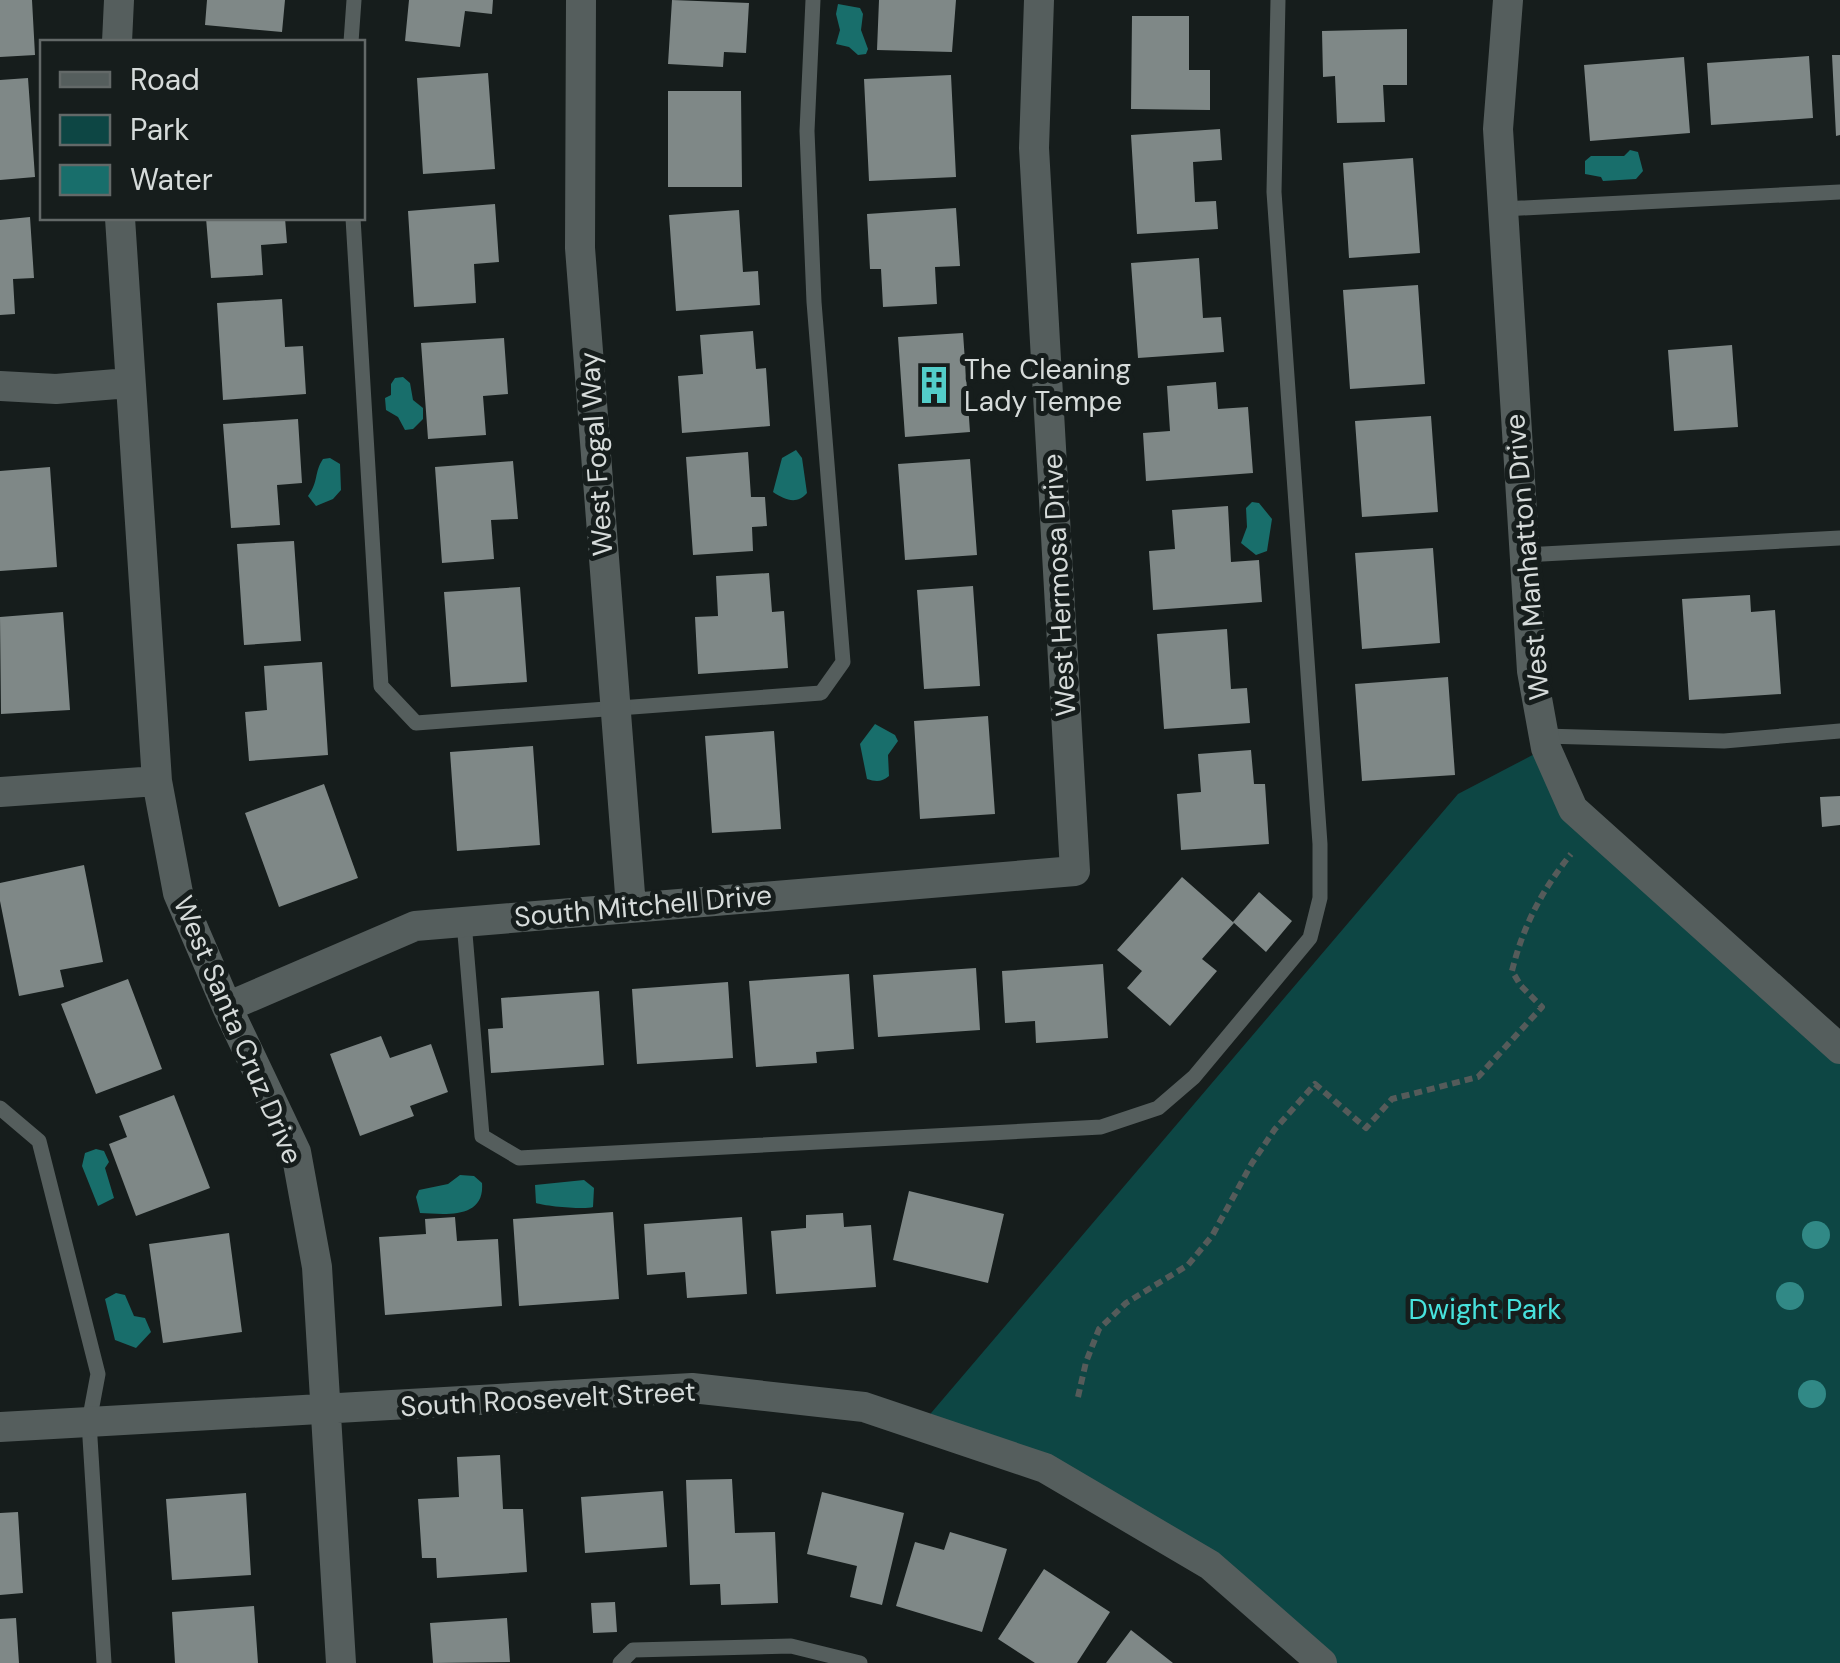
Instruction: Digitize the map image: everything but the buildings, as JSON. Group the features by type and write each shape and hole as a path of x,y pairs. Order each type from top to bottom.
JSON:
{"street":[{"path":"116,40 120,0"},
{"name":"West Fogal Way","path":"581,0 580,248 631,907"},
{"name":"West Hermosa Drive","path":"1039,0 1034,148 1075,871"},
{"name":"West Manhatton Drive","path":"1508,0 1498,129 1532,671 1544,736 1573,809 1840,1049"},
{"name":"West Santa Cruz Drive","path":"120,220 157,781 178,893 227,1008 296,1152 317,1267 341,1663"},
{"path":"0,386 56,389 129,384"},
{"path":"0,792 157,781"},
{"name":"South Mitchell Drive","path":"227,1008 415,926 1075,871"},
{"name":"South Roosevelt Street","path":"0,1426 692,1388 864,1408 1045,1468 1210,1565 1322,1663"}],"lane":[{"path":"351,40 354,0"},
{"path":"354,220 381,686 416,723 822,694 842,662 814,302 807,131 813,0"},
{"path":"464,922 482,1136 519,1158 1101,1127 1158,1108 1194,1077 1310,938 1320,898 1320,844 1274,192 1278,0"},
{"path":"1503,209 1840,192"},
{"path":"1524,555 1840,538"},
{"path":"1544,736 1724,741 1840,731"},
{"path":"0,1108 39,1140 98,1374 89,1422 104,1663"},
{"path":"620,1663 633,1650 791,1646 860,1663"}],"path":[{"path":"1078,1397 1099,1329 1126,1303 1188,1265 1212,1236 1252,1162 1314,1084 1366,1128 1392,1099 1478,1077 1542,1008 1512,971 1528,918 1548,882 1571,854"}],"green space":[{"name":"Dwight Park","path":"1546,748 1573,809 1840,1049 1840,1663 1322,1663 1210,1565 1045,1468 920,1426 1458,794"}],"water":[{"path":"838,4 860,8 866,54 858,55 849,47 836,44 840,30"},
{"path":"1630,150 1638,152 1643,171 1636,179 1603,181 1601,177 1585,174 1585,161 1591,156 1624,156"},
{"path":"403,377 410,383 413,400 423,408 423,419 413,429 405,430 398,417 386,410 385,398 391,395 395,378"},
{"path":"796,450 802,458 807,493 791,500 773,492 782,458"},
{"path":"330,458 340,464 341,490 333,499 316,506 308,496 320,464"},
{"path":"1252,502 1259,503 1272,519 1267,551 1256,555 1241,543 1247,527 1246,508"},
{"path":"875,724 895,735 898,741 888,755 889,776 879,781 867,779 860,744"},
{"path":"104,1151 109,1162 105,1168 114,1198 98,1206 82,1166 85,1153"},
{"path":"460,1175 474,1176 482,1183 477,1203 461,1212 420,1213 416,1197 419,1190 448,1184"},
{"path":"584,1180 594,1188 593,1207 536,1203 535,1185"},
{"path":"116,1293 125,1295 134,1316 145,1318 151,1332 136,1348 115,1340 105,1299"}],"place":[{"name":"The Cleaning Lady Tempe","path":"934,385"}]}
